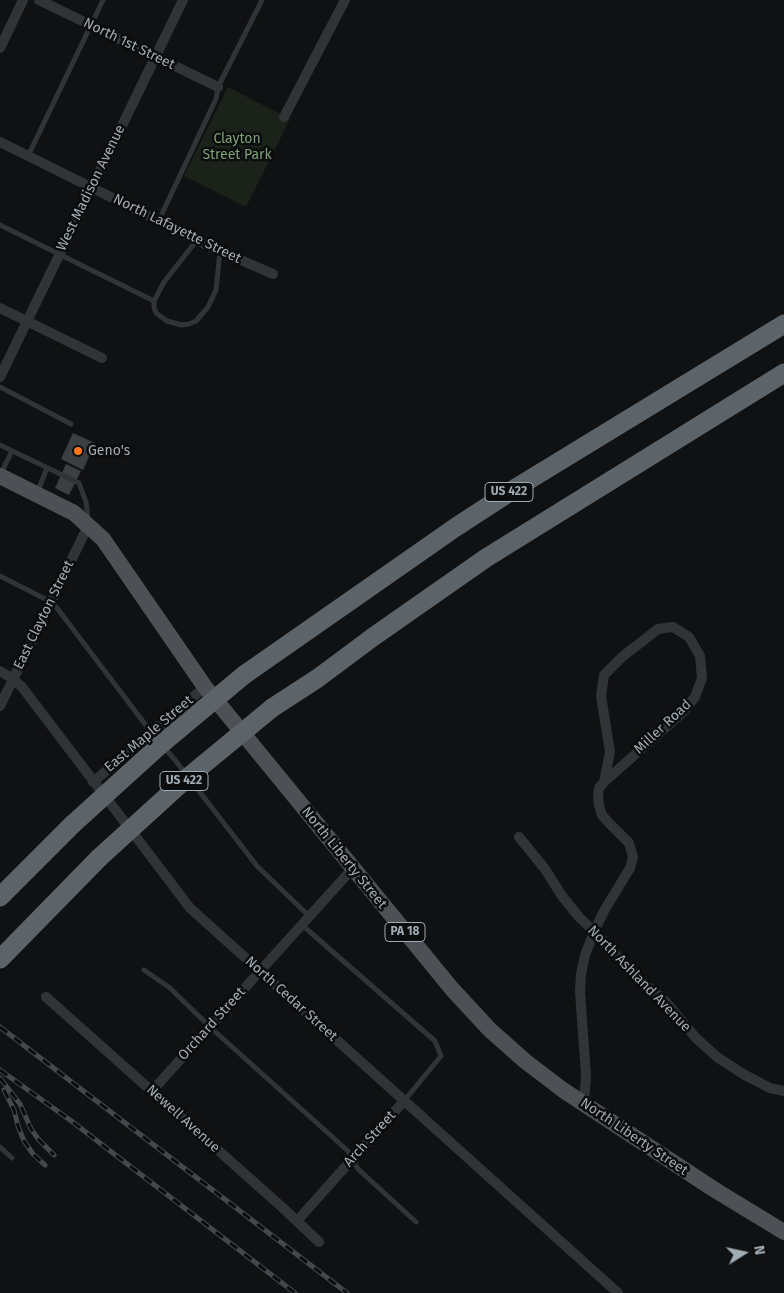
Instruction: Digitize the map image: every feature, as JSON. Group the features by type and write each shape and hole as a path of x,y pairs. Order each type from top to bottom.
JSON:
{"highway":[{"name":"US 422","path":"0,897 73,824 159,746 244,675 456,527 535,476 784,324"},
{"name":"US 422","path":"1,958 99,858 188,778 272,708 318,678 486,558 784,373"}],"main road":[{"name":"North Liberty Street","path":"0,476 74,513 89,524 108,546 205,687 452,989 490,1030 531,1066 584,1104 715,1190 784,1232"}],"street":[{"path":"0,48 23,0"},
{"name":"North 1st Street","path":"39,0 218,87"},
{"name":"West Madison Avenue","path":"0,377 183,0"},
{"path":"284,117 345,0"},
{"name":"North Lafayette Street","path":"0,142 220,251 273,274"},
{"path":"0,308 102,358"},
{"name":"East Clayton Street","path":"0,706 89,524"},
{"name":"Miller Road","path":"584,1104 586,1075 580,992 581,974 585,955 594,932 604,911 630,868 633,857 630,843 602,815 599,806 599,788 682,713 695,697 702,678 700,656 689,637 673,627 658,629 622,657 604,675 601,696 610,752 604,782"},
{"name":"North Cedar Street","path":"0,671 22,687 190,908 618,1293"},
{"name":"East Maple Street","path":"93,782 205,687"},
{"name":"North Ashland Avenue","path":"519,837 545,869 562,896 579,917 632,972 665,1001 696,1038 718,1057 761,1084 784,1091"},
{"name":"Orchard Street","path":"152,1091 353,868"},
{"name":"Newell Avenue","path":"46,997 319,1242"},
{"name":"Arch Street","path":"297,1221 404,1101"}],"lane":[{"path":"28,156 102,0"},
{"path":"159,220 216,99 218,87 262,0"},
{"path":"0,226 154,301"},
{"path":"198,240 164,282 154,301 156,313 161,318 181,325 196,321 208,307 216,290 220,251"},
{"path":"0,387 71,424"},
{"path":"0,446 79,483 86,502 89,524"},
{"path":"0,476 12,451"},
{"path":"36,494 47,468"},
{"path":"0,576 51,602 57,608 151,732 181,767 257,866 306,921"},
{"name":"Arch Street","path":"306,921 436,1041 441,1056 404,1101"},
{"path":"144,970 170,988 210,1027 348,1151 358,1169 416,1222"},
{"path":"0,1147 12,1158"}],"green space":[{"name":"Clayton Street Park","path":"228,87 290,119 246,207 184,176"}],"building":[{"name":"Geno's","path":"73,433 95,443 83,470 61,459"},
{"path":"66,464 81,471 69,495 55,488"}],"railway":[{"path":"0,1027 347,1293"},
{"path":"0,1070 70,1120 295,1293"},
{"path":"0,1078 20,1104 31,1129 54,1155"},
{"path":"4,1090 14,1110 24,1141 33,1154 45,1165"}],"place":[{"name":"Geno's","path":"78,451"}]}
